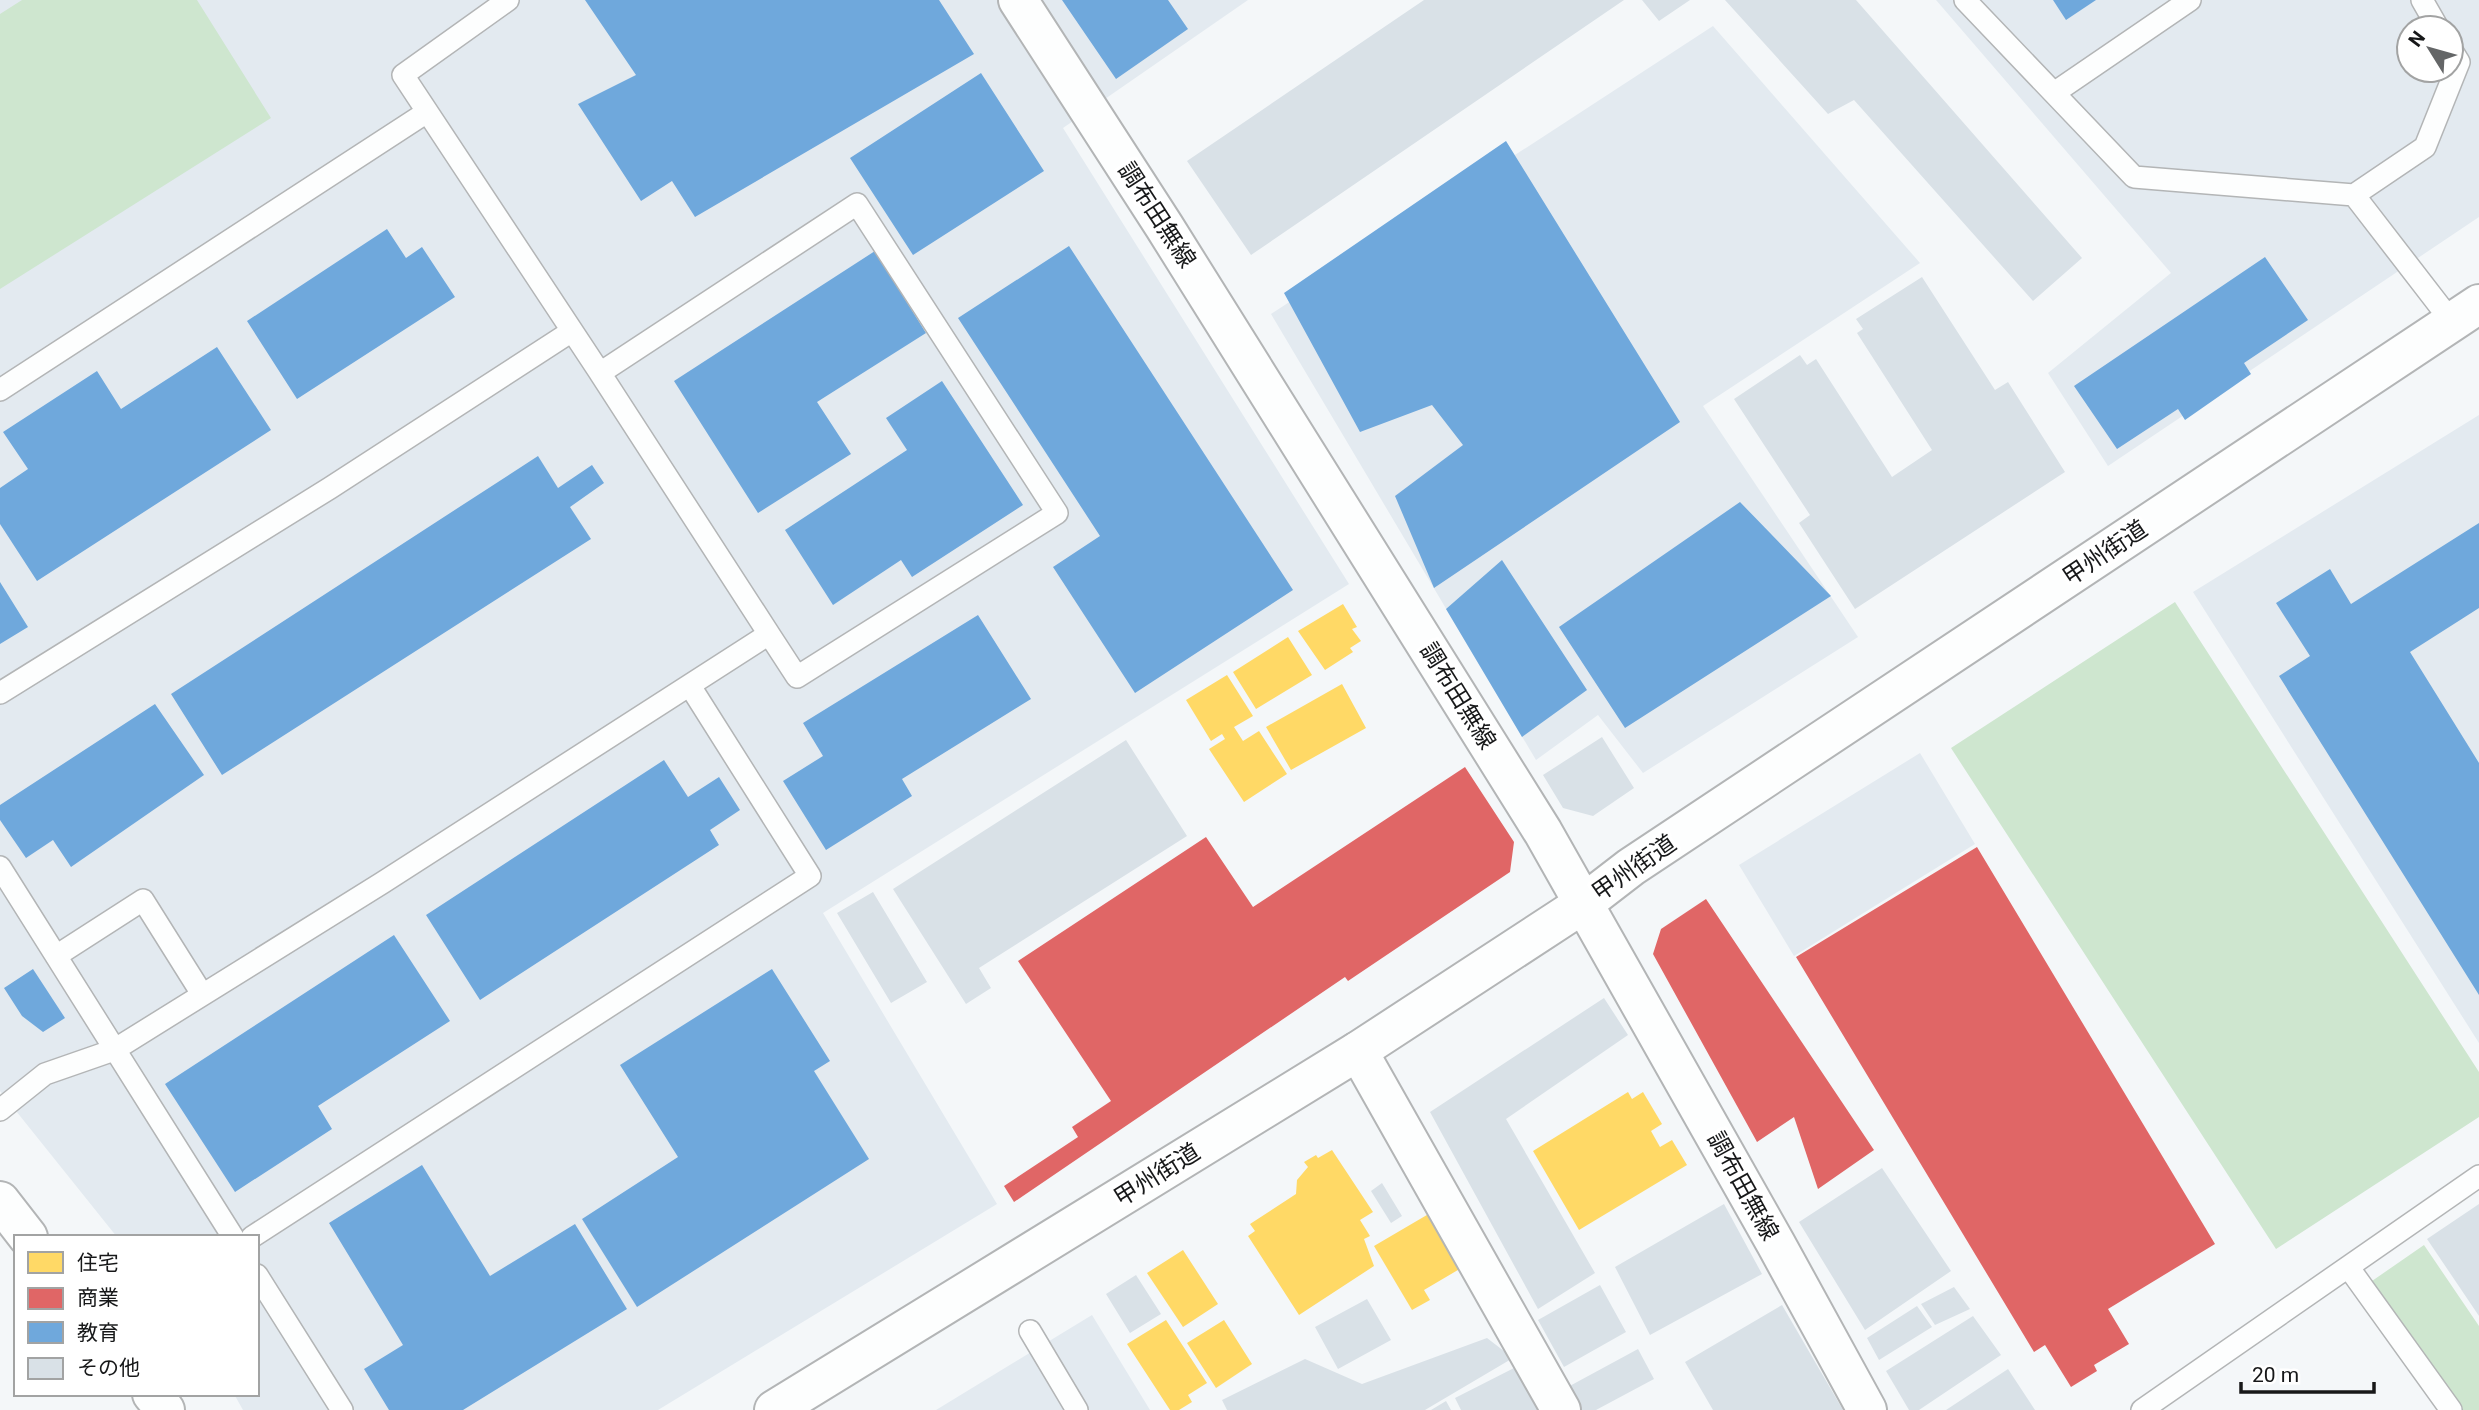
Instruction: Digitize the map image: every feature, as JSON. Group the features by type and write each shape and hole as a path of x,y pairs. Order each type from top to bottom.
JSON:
{"main road":[{"name":"調布田無線","path":"1018,0 1164,226 1536,820 1867,1410"},
{"name":"甲州街道","path":"774,1410 1358,1051 1583,904 1631,867 2465,313"},
{"path":"1358,1051 1561,1410"},
{"path":"0,1201 26,1235"},
{"path":"154,1396 165,1410"}],"lane":[{"path":"508,0 403,75 797,677 1057,513 857,204 600,373"},
{"path":"1965,0 2134,177 2354,195 2425,147 2450,84"},
{"path":"2053,93 2190,0"},
{"path":"0,390 427,112"},
{"path":"2354,195 2465,313"},
{"path":"0,694 330,488 572,331"},
{"path":"0,1110 45,1074 114,1050 383,883 769,634"},
{"path":"255,1235 810,876 690,685"},
{"path":"0,867 232,1235"},
{"path":"56,956 143,900 202,994"},
{"path":"2142,1410 2479,1176"},
{"path":"2348,1268 2451,1410"},
{"path":"259,1278 342,1410"},
{"path":"1030,1331 1077,1410"}],"shaded area":[{"path":"0,0 1248,0 1063,128 1349,584 823,913 997,1204 658,1410 243,1410 235,1396 259,1396 259,1235 115,1235 0,1091"},
{"path":"1936,0 2479,0 2479,217 2108,466 2048,373 2171,273"},
{"path":"1713,26 1920,263 1703,406 1858,637 1643,773 1598,715 1536,760 1271,314"},
{"path":"2479,415 2479,1043 2193,592"},
{"path":"1920,753 1975,844 1794,956 1739,865"},
{"path":"1092,1315 1150,1410 936,1410"}],"green space":[{"path":"22,0 197,0 271,118 0,289 0,14"},
{"path":"2175,602 2479,1072 2479,1117 2276,1249 1951,748"},
{"path":"2424,1245 2479,1326 2479,1410 2460,1410 2372,1281"}],"building: 住宅":[{"path":"1343,604 1357,627 1352,629 1361,641 1350,648 1353,652 1325,670 1298,631"},
{"path":"1288,637 1312,675 1256,709 1233,672"},
{"path":"1227,675 1253,716 1234,727 1243,741 1259,731 1287,774 1244,802 1209,749 1225,739 1222,734 1211,741 1186,700"},
{"path":"1342,684 1366,728 1291,770 1266,727"},
{"path":"1628,1092 1632,1099 1643,1092 1662,1124 1651,1131 1660,1147 1672,1140 1687,1165 1579,1230 1533,1151"},
{"path":"1332,1150 1373,1212 1360,1220 1370,1236 1364,1239 1374,1266 1299,1315 1248,1236 1255,1231 1250,1224 1296,1194 1297,1180 1308,1167 1304,1162"},
{"path":"1432,1212 1463,1267 1424,1290 1430,1300 1412,1310 1374,1246"},
{"path":"1183,1250 1218,1304 1183,1327 1147,1273"},
{"path":"1166,1320 1207,1383 1188,1395 1192,1402 1179,1410 1170,1410 1127,1344"},
{"path":"1224,1320 1252,1364 1216,1388 1187,1343"}],"building: 商業":[{"path":"1465,767 1514,842 1510,872 1348,981 1345,977 1014,1202 1004,1186 1078,1137 1072,1127 1111,1101 1018,961 1206,837 1253,907"},
{"path":"1977,847 2215,1244 2108,1309 2129,1344 2094,1365 2097,1371 2071,1387 2045,1345 2034,1352 1796,957"},
{"path":"1706,899 1874,1150 1818,1189 1794,1117 1757,1142 1653,954 1661,929"}],"building: 教育":[{"path":"585,0 939,0 974,54 695,217 672,181 641,201 578,104 636,75"},
{"path":"1062,0 1168,0 1188,29 1116,79"},
{"path":"2053,0 2096,0 2066,20"},
{"path":"981,73 1044,171 913,255 850,158"},
{"path":"1506,141 1680,422 1434,588 1395,496 1463,445 1432,405 1360,432 1284,293"},
{"path":"387,229 406,258 422,247 455,297 297,399 247,321"},
{"path":"1069,246 1293,590 1135,693 1053,567 1100,536 958,318"},
{"path":"875,251 926,333 817,402 851,454 758,513 674,381"},
{"path":"2265,257 2308,320 2244,363 2251,374 2185,420 2178,409 2117,449 2074,386"},
{"path":"217,347 271,430 37,581 0,524 0,488 28,469 3,432 97,371 121,409"},
{"path":"942,381 1023,505 912,577 901,560 833,605 785,530 907,450 886,418"},
{"path":"538,456 558,488 592,465 604,483 570,507 591,539 222,775 171,694"},
{"path":"1740,502 1831,596 1625,728 1559,627"},
{"path":"2479,523 2479,608 2410,652 2479,763 2479,995 2279,676 2310,656 2276,603 2330,569 2351,604"},
{"path":"1502,560 1587,690 1522,737 1446,609"},
{"path":"0,582 28,627 0,644"},
{"path":"978,615 1031,699 902,779 912,796 826,850 783,781 823,756 803,723"},
{"path":"155,704 204,775 71,867 53,840 26,858 0,820 0,805"},
{"path":"664,760 688,797 719,777 740,810 710,830 719,845 480,1000 426,915"},
{"path":"394,935 450,1021 318,1106 332,1129 235,1192 165,1084"},
{"path":"33,969 65,1018 43,1032 22,1016 4,988"},
{"path":"772,969 830,1061 814,1071 869,1159 637,1307 582,1219 678,1157 620,1065"},
{"path":"422,1165 490,1276 575,1224 627,1309 463,1410 389,1410 364,1369 403,1345 329,1223"}],"building: その他":[{"path":"1424,0 1624,0 1251,255 1187,161"},
{"path":"1642,0 1690,0 1659,21"},
{"path":"1725,0 1856,0 2082,258 2033,301 1854,100 1828,114"},
{"path":"1922,277 1995,390 2008,382 2065,472 1855,609 1799,523 1810,515 1734,399 1800,355 1807,365 1816,359 1892,477 1932,450 1857,333 1863,329 1856,319"},
{"path":"1602,737 1634,788 1593,816 1563,808 1543,775"},
{"path":"1126,740 1187,836 979,968 991,988 966,1004 893,889"},
{"path":"873,892 927,982 891,1003 837,913"},
{"path":"1604,998 1628,1035 1506,1119 1595,1273 1538,1309 1430,1112"},
{"path":"1882,1168 1951,1271 1865,1330 1799,1222"},
{"path":"1382,1183 1402,1216 1391,1223 1371,1191"},
{"path":"1724,1204 1762,1274 1650,1335 1615,1267"},
{"path":"2479,1204 2479,1316 2427,1239"},
{"path":"1136,1275 1161,1314 1130,1333 1106,1294"},
{"path":"1600,1285 1626,1332 1564,1367 1538,1320"},
{"path":"1954,1287 1970,1309 1935,1325 1921,1304"},
{"path":"1367,1299 1391,1340 1338,1369 1315,1327"},
{"path":"1782,1305 1843,1410 1713,1410 1685,1362"},
{"path":"1917,1306 1932,1327 1879,1360 1867,1338"},
{"path":"1973,1316 2001,1355 1919,1410 1909,1410 1886,1371"},
{"path":"1487,1338 1513,1358 1425,1410 1227,1410 1222,1400 1305,1359 1362,1384"},
{"path":"1638,1349 1654,1379 1596,1410 1578,1410 1566,1388"},
{"path":"1516,1367 1538,1410 1461,1410 1455,1398"},
{"path":"2008,1369 2035,1410 1946,1410"},
{"path":"1446,1401 1451,1410 1431,1410"}]}
